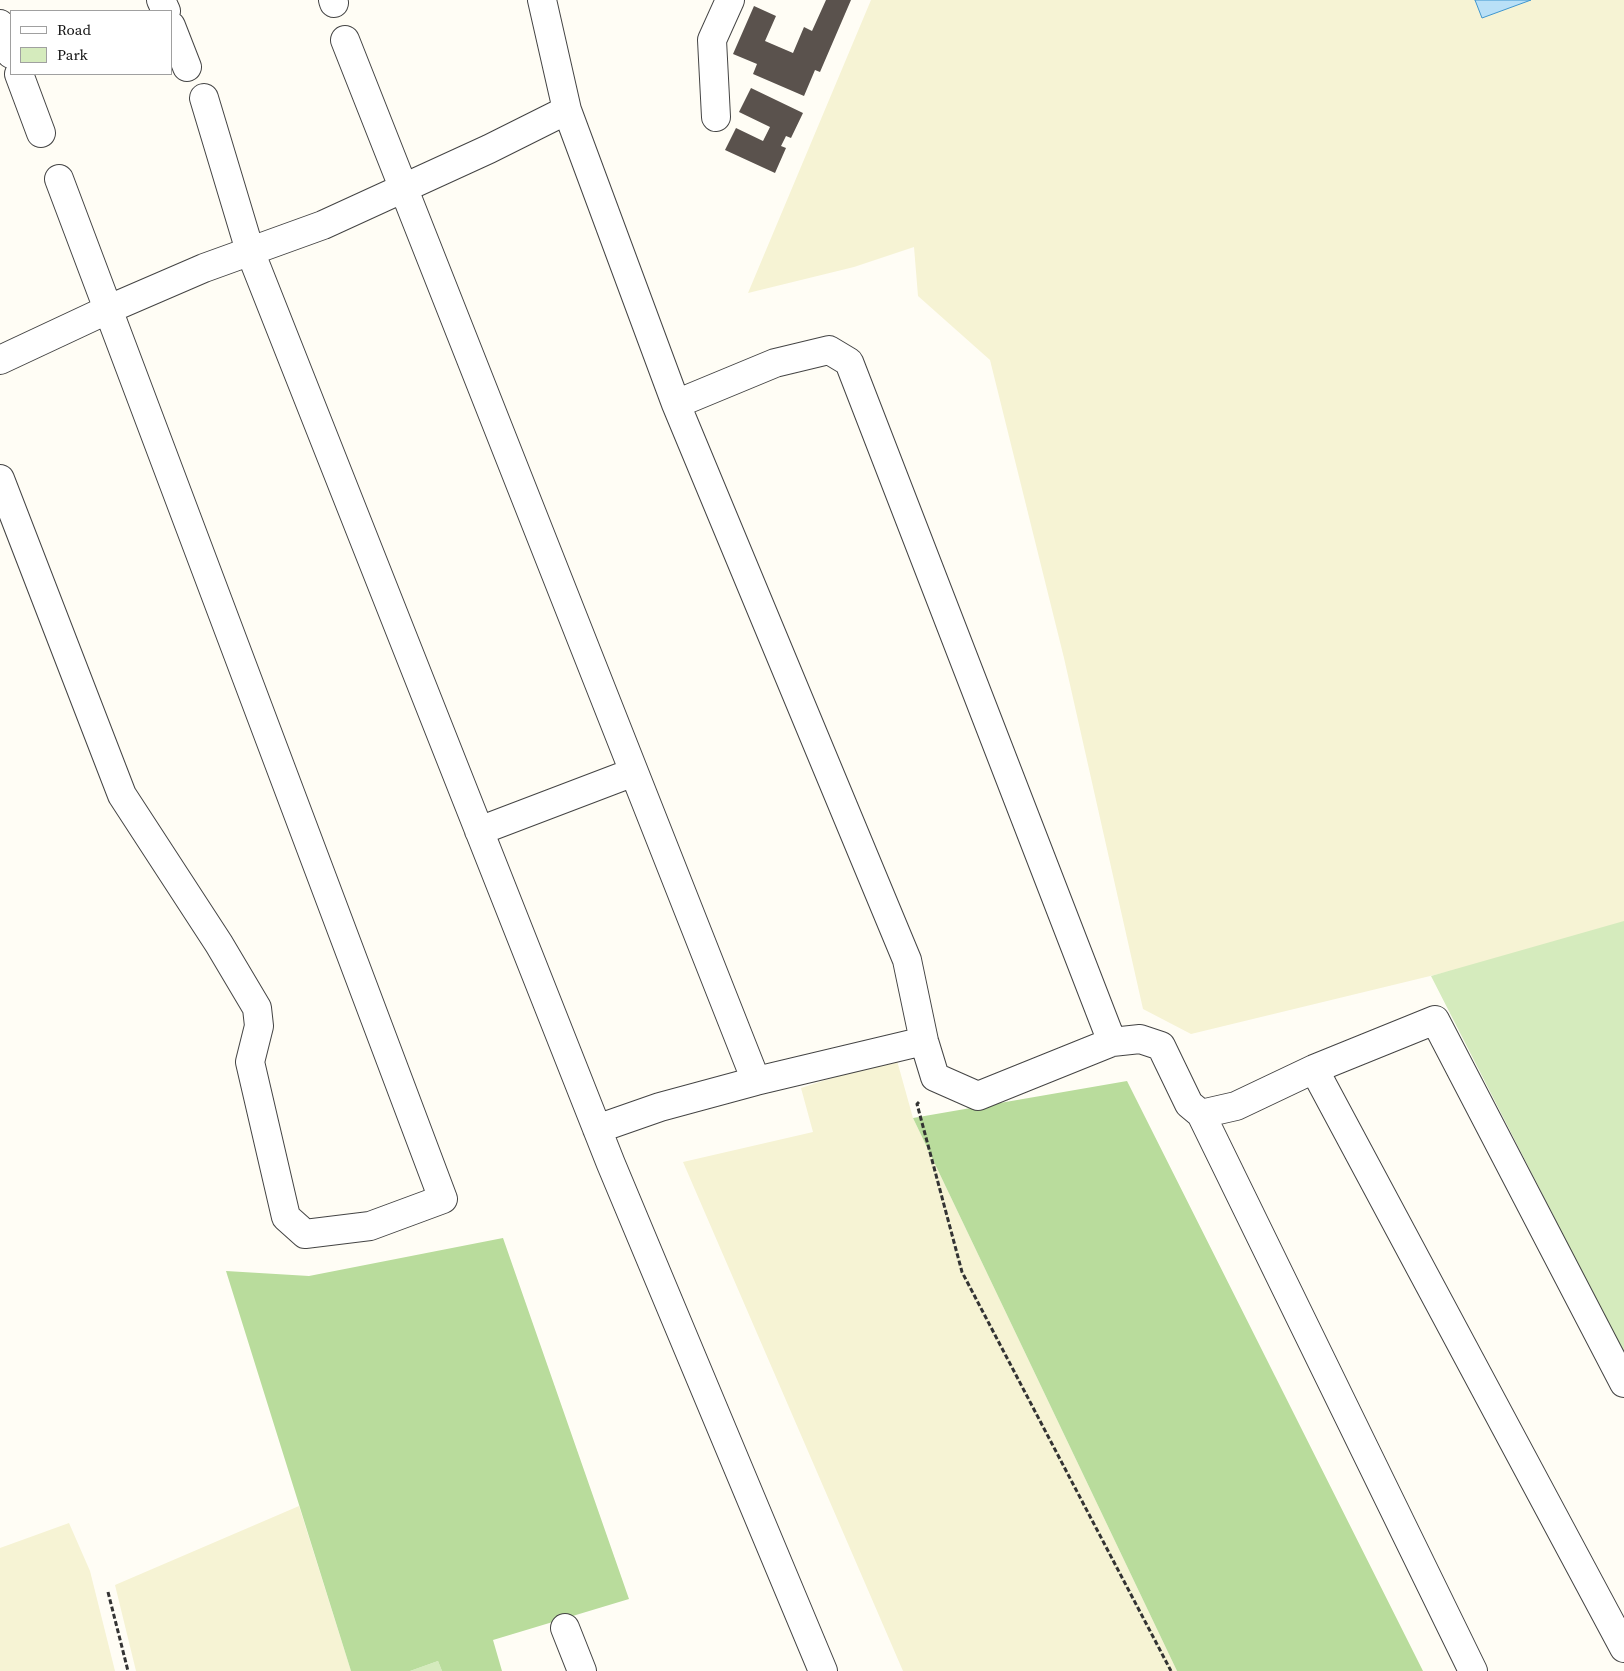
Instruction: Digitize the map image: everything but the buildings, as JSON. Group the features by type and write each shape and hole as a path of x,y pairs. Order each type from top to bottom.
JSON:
{"street":[{"path":"542,0 567,110 676,404 907,960 924,1041 935,1077 978,1096 1112,1042 1140,1039 1161,1046 1188,1104 1201,1114 1474,1671"},
{"path":"716,117 712,40 730,0"},
{"path":"0,24 10,51"},
{"path":"172,29 187,67"},
{"path":"345,40 756,1080"},
{"path":"19,75 41,133"},
{"path":"204,98 250,251 597,1129 823,1671"},
{"path":"0,360 109,309 250,251 323,225 490,149 567,110"},
{"path":"0,478 122,795 219,944 257,1008 259,1026 250,1062 286,1217 305,1234 370,1226 443,1199 59,179"},
{"path":"676,404 775,363 828,350 848,362 1112,1042"},
{"path":"479,831 634,772"},
{"path":"1201,1114 1236,1106 1314,1069 1435,1020 1624,1383"},
{"path":"597,1129 660,1107 756,1080 924,1041"},
{"path":"1314,1069 1624,1648"},
{"path":"565,1628 582,1671"}],"path":[{"path":"935,1077 917,1104 962,1272 1172,1671"},
{"path":"108,1592 128,1671"}],"shaded area":[{"path":"871,0 1624,0 1624,929 1191,1034 1143,1009 1064,658 990,360 918,296 914,247 854,267 748,293"},
{"path":"896,1057 913,1118 1177,1671 903,1671 683,1162 813,1132 801,1088"},
{"path":"299,1506 351,1671 136,1671 115,1585"},
{"path":"69,1523 90,1571 115,1671 0,1671 0,1548"}],"green space":[{"path":"1624,921 1624,1354 1431,976"},
{"path":"1127,1081 1423,1671 1177,1671 913,1118"},
{"path":"503,1238 629,1599 493,1640 502,1671 442,1671 438,1661 410,1671 351,1671 226,1271 309,1276"},
{"path":"438,1661 442,1671 410,1671"}],"water":[{"path":"1475,0 1531,0 1482,18"}]}
